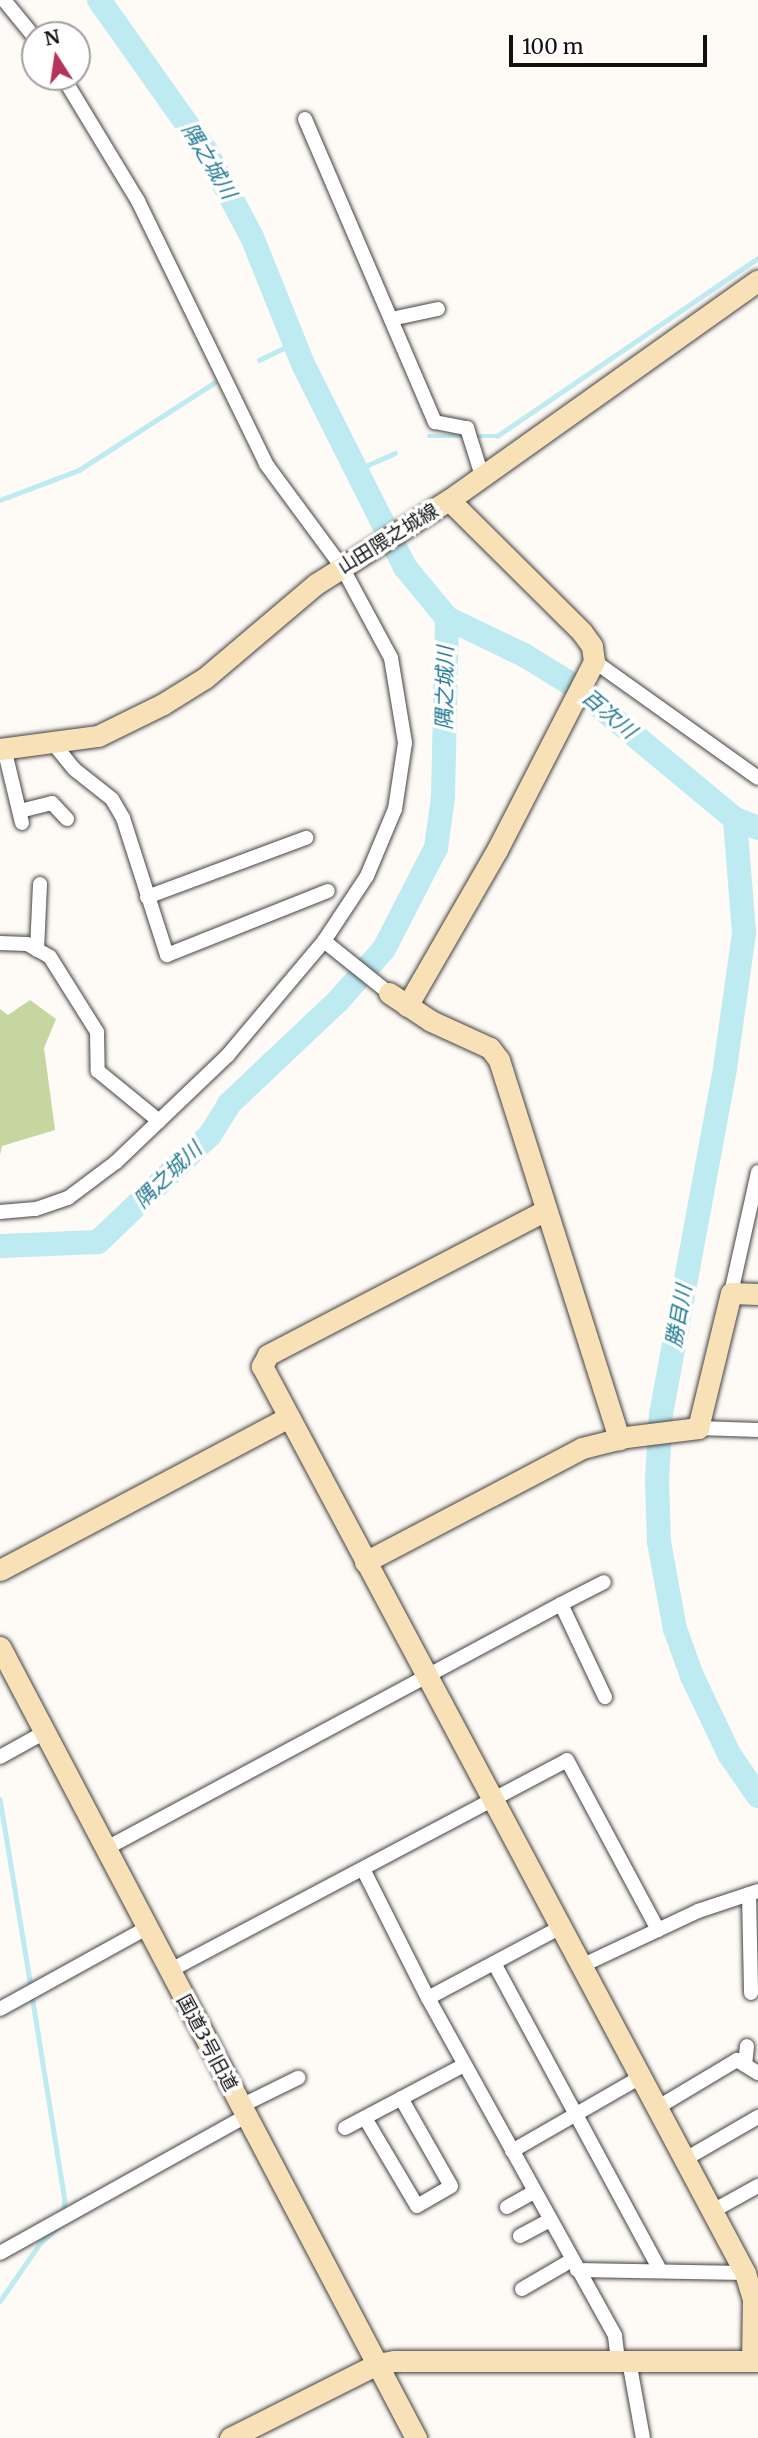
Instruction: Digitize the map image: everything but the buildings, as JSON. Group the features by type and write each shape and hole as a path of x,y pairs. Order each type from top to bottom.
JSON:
{"street":[{"path":"4,0 21,21"},
{"path":"0,1212 36,1209 68,1198 116,1163 228,1055 326,943 350,906 379,851 395,809 405,743 391,658 345,566 267,464 138,201 71,91"},
{"path":"305,119 435,422 467,428 482,476"},
{"name":"山田隈之城線","path":"2,748 98,737 163,704 205,678 292,602 442,505 758,280"},
{"path":"391,319 438,309"},
{"path":"407,1006 440,954 593,663 592,646 582,632 442,505"},
{"path":"593,663 758,778"},
{"path":"53,743 117,808 132,837 147,897 167,955 328,891"},
{"path":"2,748 21,817 52,803 67,819"},
{"path":"147,897 306,838"},
{"path":"37,950 40,884"},
{"path":"38,906 54,900"},
{"path":"0,943 27,944 50,957 88,1013 97,1032 98,1071 159,1121"},
{"path":"326,943 407,1006 490,1048 499,1060 622,1438"},
{"path":"694,1429 731,1293 758,1171"},
{"path":"230,2438 377,2364 755,2361 753,2300 745,2273 682,2161 262,1366 268,1354 546,1210"},
{"path":"731,1293 758,1294"},
{"path":"0,1570 289,1417"},
{"path":"365,1563 582,1448 622,1438 694,1429 758,1430"},
{"path":"105,1849 604,1582"},
{"path":"561,1604 605,1697"},
{"name":"国道3号旧道","path":"0,1647 416,2438"},
{"path":"0,1757 45,1732"},
{"path":"169,1971 364,1871 568,1760 658,1930"},
{"path":"364,1871 464,2065 615,2336 643,2438"},
{"path":"579,1967 658,1930 753,1893 751,1993"},
{"path":"0,2009 147,1928"},
{"path":"428,1998 559,1928"},
{"path":"494,1963 660,2270"},
{"path":"747,2046 752,2069"},
{"path":"655,2109 737,2060 752,2069"},
{"path":"345,2128 464,2065"},
{"path":"0,2253 298,2078"},
{"path":"512,2151 639,2078"},
{"path":"365,2118 417,2206 451,2186 401,2098"},
{"path":"682,2161 758,2117"},
{"path":"711,2212 758,2186"},
{"path":"507,2207 534,2192"},
{"path":"520,2236 550,2220"},
{"path":"522,2289 575,2265 745,2273"}],"green space":[{"path":"30,1000 56,1019 44,1048 55,1130 2,1146 0,1155 0,1009 8,1015"}],"waterway":[{"name":"隅之城川","path":"0,1246 98,1242 210,1135 229,1104 338,1001 384,949 436,848 443,797 447,618 405,567 303,364 252,237 206,151 99,0"},
{"path":"429,436 497,436 758,258"},
{"path":"259,360 294,343"},
{"path":"0,500 79,470 214,383"},
{"path":"359,469 395,453"},
{"name":"百次川","path":"447,618 524,655 576,687 735,819 758,828"},
{"name":"勝目川","path":"735,819 744,933 725,1069 661,1414 657,1479 659,1542 675,1629 692,1676 729,1754 758,1796"},
{"path":"0,1799 31,1987"},
{"path":"32,1995 65,2201 63,2215"},
{"path":"0,2301 40,2243 62,2223"}]}
